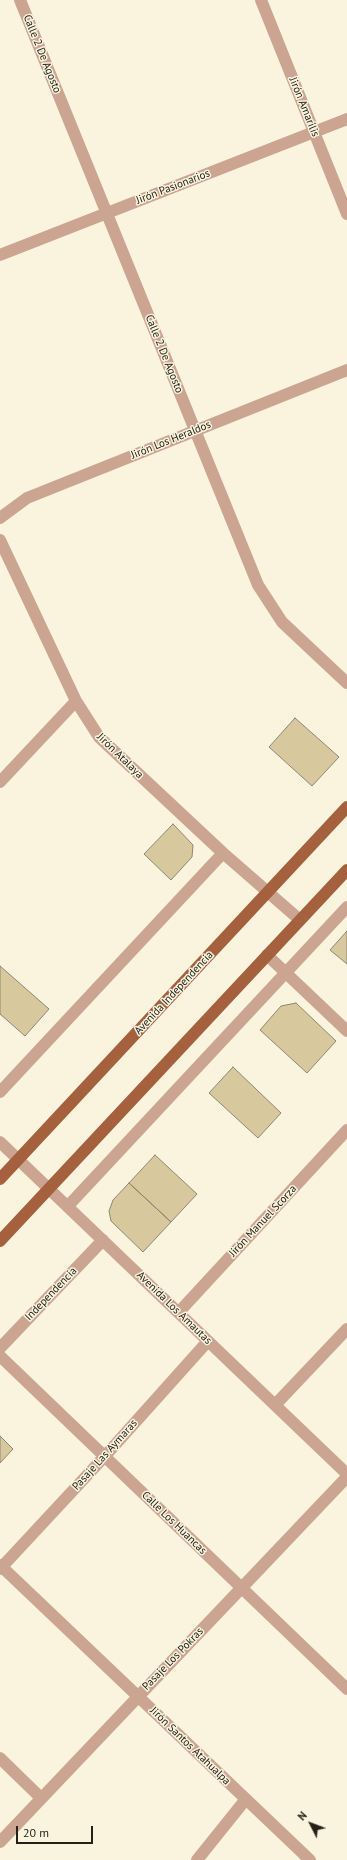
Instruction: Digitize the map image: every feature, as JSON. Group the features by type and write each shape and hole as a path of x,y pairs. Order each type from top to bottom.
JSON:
{"main road":[{"name":"Avenida Independencia","path":"0,1179 347,807"},
{"path":"0,1242 266,955 347,870"}],"street":[{"name":"Calle 2 De Agosto","path":"20,0 258,585 282,622 347,683"},
{"name":"Jirón Amarilis","path":"261,0 347,214"},
{"name":"Jirón Pasionarios","path":"0,255 347,119"},
{"name":"Jirón Los Heraldos","path":"0,518 27,498 347,370"},
{"name":"Jirón Atalaya","path":"0,540 76,701 99,737 223,853 269,891 300,920"},
{"path":"0,782 76,701"},
{"path":"0,1092 223,853"},
{"path":"68,1206 347,907"},
{"path":"266,955 347,1031"},
{"name":"Jirón Manuel Scorza","path":"179,1312 347,1130"},
{"name":"Avenida Los Amautas","path":"0,1142 179,1312 347,1476"},
{"name":"Independencia","path":"0,1348 103,1240"},
{"path":"275,1405 347,1329"},
{"name":"Pasaje Las Aymaras","path":"1,1567 105,1456 208,1341"},
{"name":"Calle Los Huancas","path":"0,1356 347,1689"},
{"name":"Pasaje Los Pokras","path":"0,1842 347,1476"},
{"name":"Jirón Santos Atahualpa","path":"1,1567 310,1860"},
{"path":"0,1758 41,1798"},
{"path":"197,1860 246,1799"}],"building":[{"path":"295,718 339,757 312,786 269,747"},
{"path":"173,824 193,845 192,857 171,880 144,854"},
{"path":"347,931 347,964 330,950"},
{"path":"0,966 49,1009 25,1036 0,1014"},
{"path":"296,1003 336,1041 307,1073 260,1030 281,1006"},
{"path":"233,1067 281,1113 258,1138 209,1093"},
{"path":"155,1155 197,1194 171,1222 129,1183"},
{"path":"129,1183 171,1222 143,1252 111,1221 109,1211 113,1200"},
{"path":"0,1436 13,1449 0,1463"}]}
